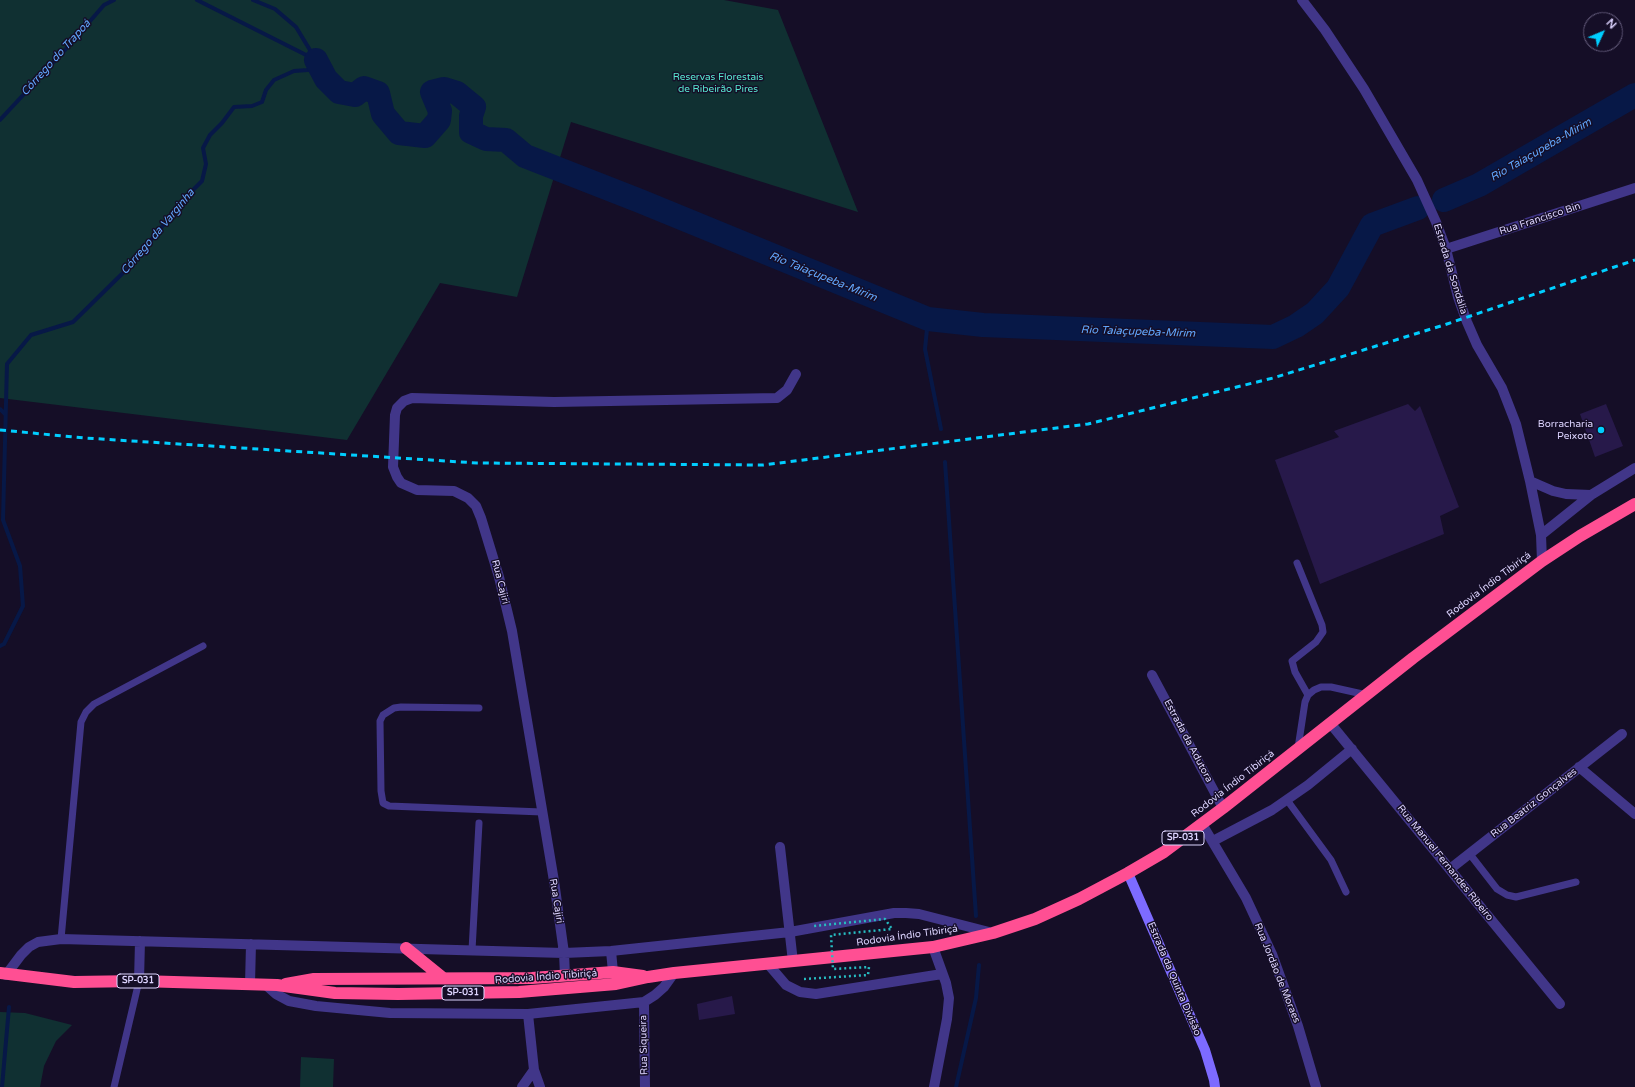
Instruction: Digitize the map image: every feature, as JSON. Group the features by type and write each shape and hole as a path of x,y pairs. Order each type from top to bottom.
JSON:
{"highway":[{"name":"Rodovia Índio Tibiriçá","path":"3,974 74,982 139,981 272,985 335,993 398,994 511,992 616,984 674,973 933,947 993,933 1035,919 1079,899 1128,874 1164,852 1223,808 1451,629 1542,561 1580,536 1635,504"},
{"path":"406,948 443,978"},
{"name":"Rodovia Índio Tibiriçá","path":"272,985 314,979 566,976 613,972 648,977"}],"street":[{"name":"Estrada da Sondália","path":"1302,0 1325,30 1364,89 1410,167 1436,222 1446,249 1458,297 1467,322 1477,345 1502,388 1516,424 1541,535 1542,561"},
{"name":"Rua Francisco Bin","path":"1446,249 1635,188"},
{"name":"Rua Cajiri","path":"566,976 564,953 542,812 512,631 499,576 481,518 476,506 468,498 454,491 417,490 402,483 397,477 394,467 395,415 397,408 404,401 412,398 554,402 778,398 787,390 796,374"},
{"path":"1541,535 1591,495 1635,468"},
{"path":"1530,481 1553,491 1566,494 1591,495"},
{"name":"Estrada da Adutora","path":"1152,675 1223,808"},
{"name":"Rua Manuel Fernandes Ribeiro","path":"1330,723 1560,1004"},
{"path":"1579,767 1622,734"},
{"path":"1213,841 1272,810 1308,785 1352,749"},
{"name":"Rua Beatriz Gonçalves","path":"1450,869 1579,767 1635,814"},
{"name":"Rua Jordão de Moraes","path":"1202,824 1246,898 1272,954 1298,1026 1316,1087"},
{"path":"780,847 793,962"},
{"name":"Estrada da Quinta Divisão","path":"1128,874 1205,1050 1215,1087"},
{"path":"3,974 29,947 38,942 61,940 564,953 611,951 790,932 906,913 925,915 993,933"},
{"path":"139,981 140,941"},
{"path":"250,984 251,944"},
{"path":"933,947 949,998 947,1019 934,1087"},
{"path":"611,951 613,972"},
{"path":"768,964 786,985 800,992 816,994 942,974"},
{"path":"272,985 276,994 289,1000 316,1006 390,1013 528,1014 644,1002 664,987 674,973"},
{"name":"Rua Siqueira","path":"644,1002 645,1087"},
{"path":"528,1014 534,1070 540,1087"},
{"path":"522,1087 534,1070"}],"lane":[{"path":"1297,563 1322,625 1323,632 1316,642 1292,661 1295,672 1308,695"},
{"path":"61,940 81,722 86,712 94,704 203,646"},
{"path":"1298,748 1303,712 1308,695 1321,687 1331,687 1367,695"},
{"path":"480,708 401,707 394,708 383,715 380,721 380,792 383,802 389,806 542,812"},
{"path":"1287,800 1332,860 1346,892"},
{"path":"472,950 478,823"},
{"path":"1469,853 1497,889 1506,895 1516,897 1576,882"},
{"path":"114,1087 139,981"}],"path":[{"path":"804,979 868,974 869,967 833,970 831,935 892,928 885,919 814,926"}],"green space":[{"name":"Reservas Florestais de Ribeirão Pires","path":"0,0 724,0 778,10 858,212 571,122 517,297 440,283 347,440 0,398"},
{"path":"0,1012 25,1013 72,1025 56,1041 44,1066 40,1087 0,1087"},
{"path":"301,1057 334,1059 333,1087 300,1087"}],"building":[{"path":"1408,404 1415,411 1420,406 1459,507 1440,516 1444,534 1320,584 1275,460 1339,437 1334,431"},
{"name":"Borracharia Peixoto","path":"1606,404 1623,446 1595,457 1580,414"},
{"path":"732,996 735,1014 699,1020 697,1004"}],"waterway":[{"name":"Córrego do Trapoá","path":"0,120 65,50 104,5 114,0"},
{"name":"Córrego do Trapoá","path":"197,0 316,60"},
{"path":"253,0 275,9 296,27 316,60"},
{"name":"Córrego da Varginha","path":"0,646 4,644 23,606 20,566 3,520 7,364 31,335 73,322 128,268 188,195 202,181 206,164 203,148 210,135 222,123 234,107 252,106 262,102 266,90 274,80 294,71 308,70 316,60"},
{"name":"Rio Taiaçupeba-Mirim","path":"316,60 326,79 339,92 355,95 364,88 378,93 383,114 399,133 425,136 439,120 440,111 432,92 444,89 457,93 474,107 471,116 471,132 486,139 506,140 525,156 640,201 928,319 983,325 1273,337 1296,326 1315,313 1338,288 1372,225 1418,208"},
{"name":"Rio Taiaçupeba-Mirim","path":"1444,200 1479,185 1635,95"},
{"path":"928,319 925,349 941,429"},
{"name":"Córrego da Varginha","path":"0,409 5,414"},
{"path":"945,462 976,916"},
{"path":"956,1087 976,998 979,965"},
{"name":"Córrego da Varginha","path":"2,1087 9,1007"}],"railway":[{"path":"0,430 85,438 477,463 763,465 1088,424 1273,378 1444,325 1635,260"}],"place":[{"name":"Borracharia Peixoto","path":"1601,430"}]}
